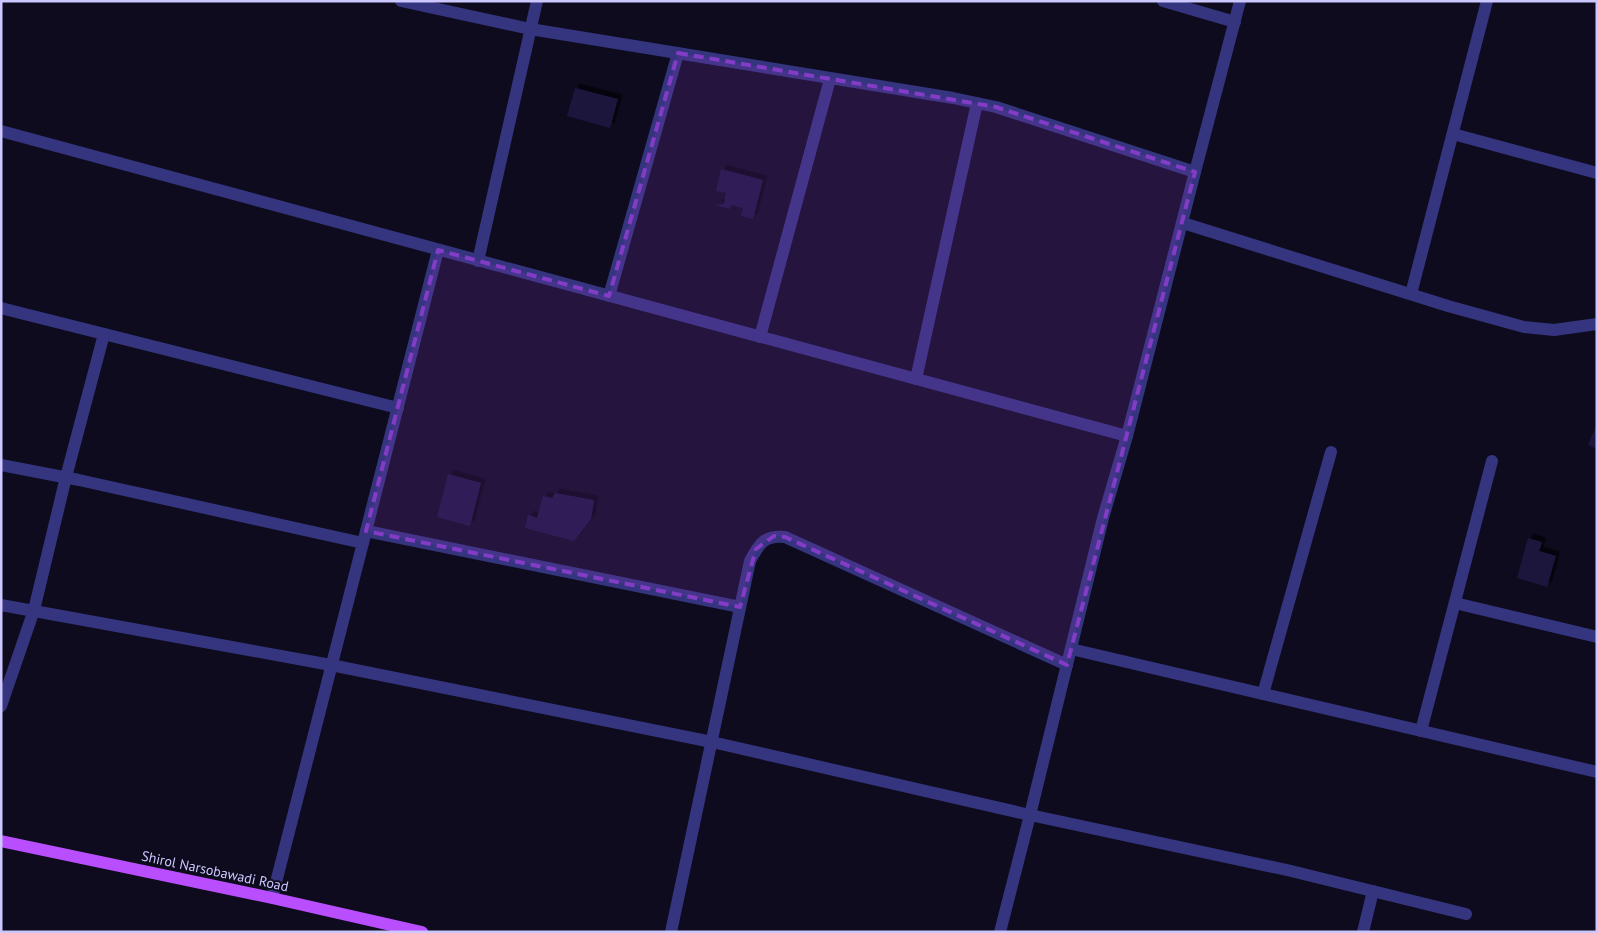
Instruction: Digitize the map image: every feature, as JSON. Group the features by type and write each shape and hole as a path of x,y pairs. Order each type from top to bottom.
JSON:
{"main road":[{"name":"Shirol Narsobawadi Road","path":"1,841 272,898 422,932"}],"street":[{"path":"401,1 530,29 996,107 1195,172"},
{"path":"478,260 537,1"},
{"path":"1163,1 1235,22"},
{"path":"1000,932 1103,518 1127,436 1240,1"},
{"path":"1411,294 1487,1"},
{"path":"609,296 678,54"},
{"path":"760,337 830,79"},
{"path":"916,379 977,103"},
{"path":"1,131 1127,436"},
{"path":"1453,134 1597,173"},
{"path":"1183,222 1411,294 1524,327 1554,330 1597,324"},
{"path":"272,898 438,250"},
{"path":"1,308 398,408"},
{"path":"1,706 34,610 66,477 104,334"},
{"path":"1263,694 1331,452"},
{"path":"1421,731 1492,461"},
{"path":"1,465 365,537 740,607"},
{"path":"671,932 750,561 756,549 763,541 774,536 785,537 1067,665"},
{"path":"1455,603 1597,637"},
{"path":"1,605 332,665 712,742 1030,815 1287,870 1466,914"},
{"path":"1071,648 1597,772"},
{"path":"1363,932 1374,891"}],"highlighted area":[{"path":"678,53 996,107 1195,172 1067,665 785,537 774,536 756,549 740,607 366,531 438,250 609,296"}],"building":[{"path":"575,88 618,99 610,128 567,116"},
{"path":"721,169 763,180 753,219 741,216 743,208 731,205 730,209 714,205 724,204 726,193 716,191"},
{"path":"1597,424 1597,449 1588,445"},
{"path":"448,474 481,483 470,526 437,517"},
{"path":"555,493 594,500 591,519 574,541 525,528 528,515 537,518 543,496 552,498"},
{"path":"1528,538 1542,542 1539,551 1556,556 1547,587 1517,578"}]}
